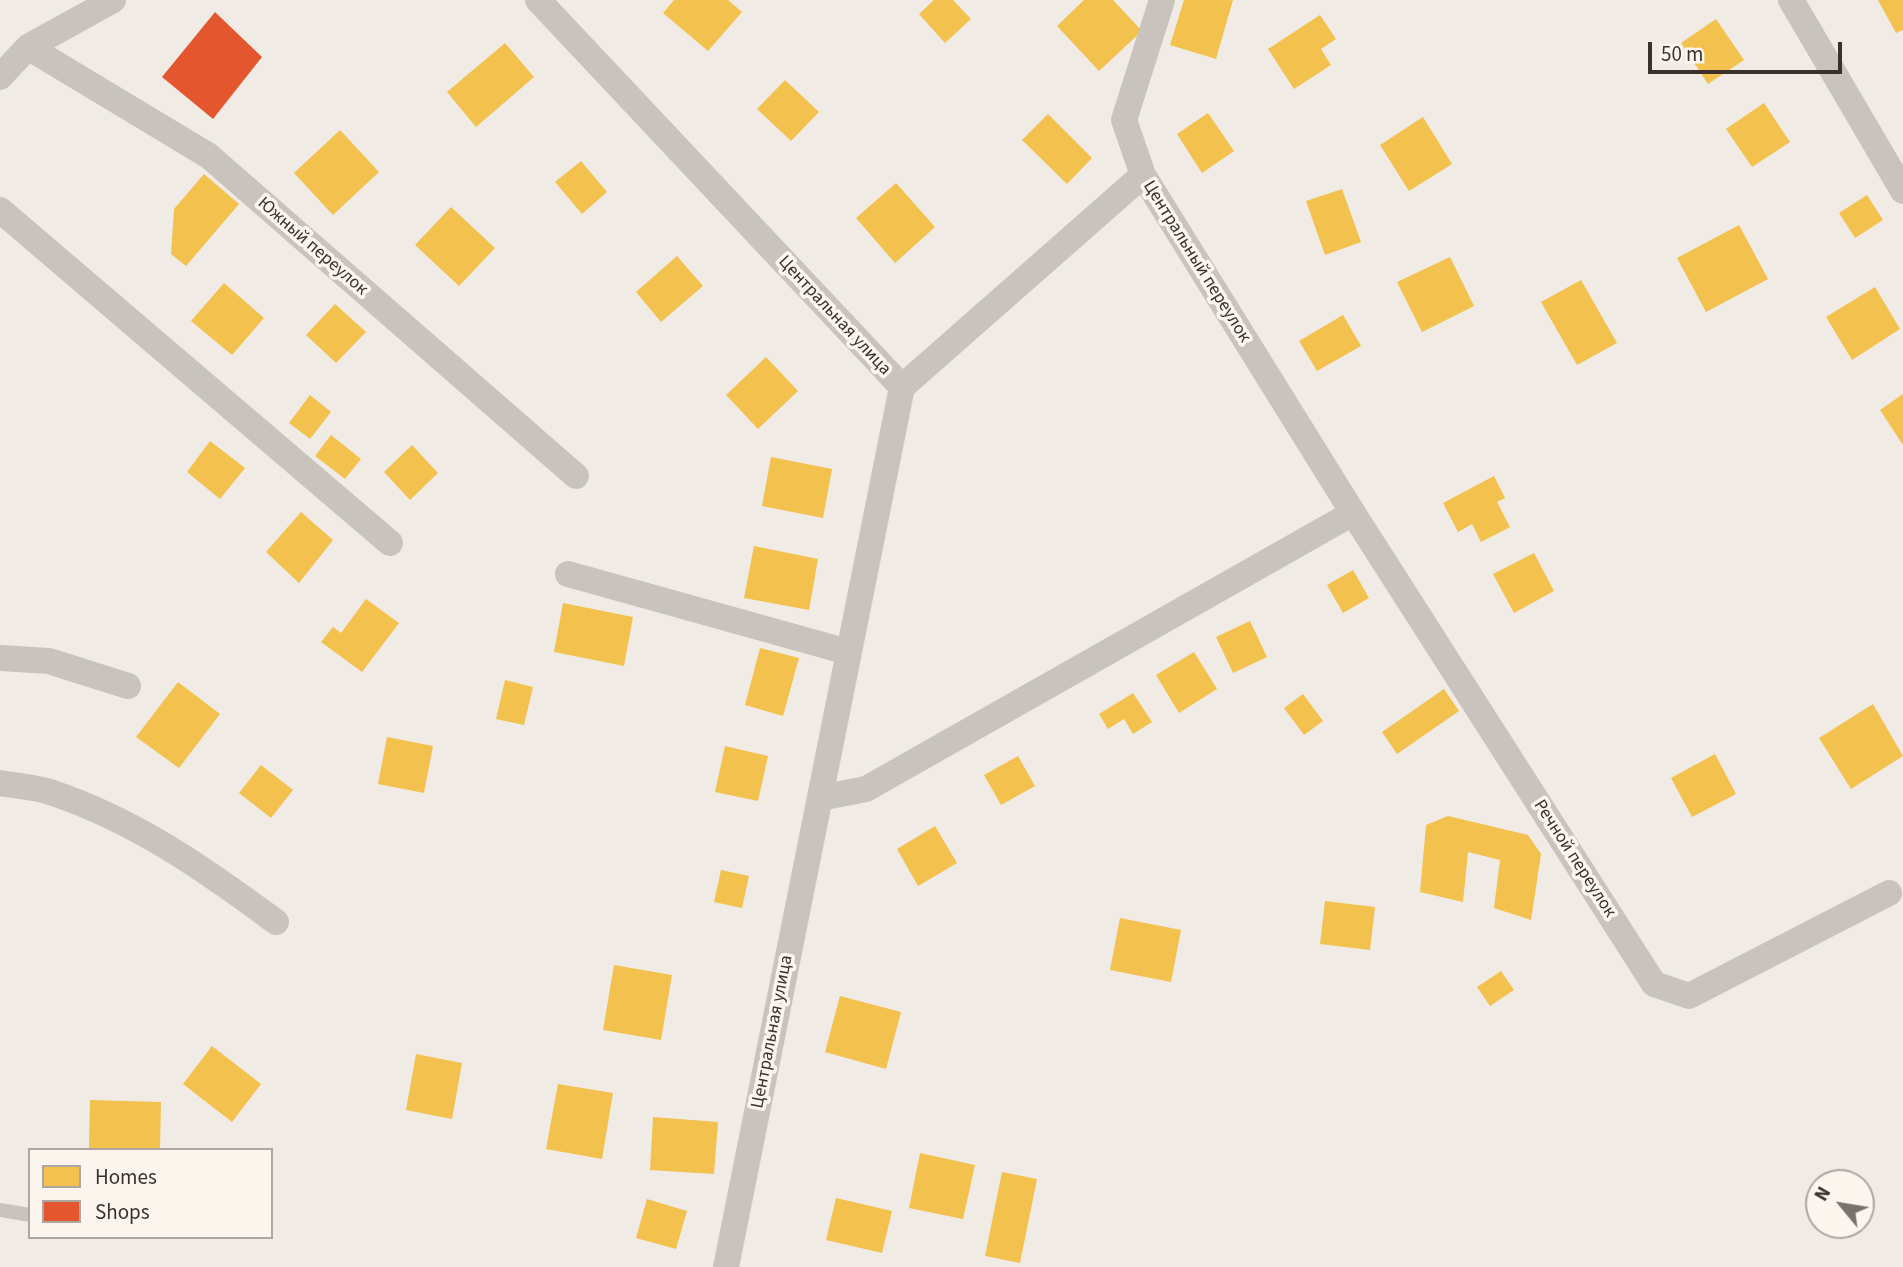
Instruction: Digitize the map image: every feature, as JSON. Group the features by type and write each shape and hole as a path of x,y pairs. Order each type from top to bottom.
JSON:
{"street":[{"path":"0,77 27,47 113,0"},
{"name":"Центральная улица","path":"538,0 902,387 726,1267"},
{"path":"1143,175 1124,120 1162,0"},
{"path":"1791,0 1903,191"},
{"name":"Южный переулок","path":"27,47 209,156 576,476"},
{"name":"Центральный переулок","path":"902,387 1143,175 1353,513"},
{"path":"0,210 390,543"},
{"path":"820,798 866,789 1353,513"},
{"name":"Речной переулок","path":"1353,513 1654,984 1689,996 1889,893"},
{"path":"568,574 848,652"},
{"path":"0,658 48,661 128,686"},
{"path":"0,783 51,792 125,823 200,866 276,922"}],"lane":[{"path":"0,1210 28,1215"}],"building: Homes":[{"path":"674,0 728,0 742,12 708,51 663,13"},
{"path":"934,0 953,0 971,19 945,43 919,14"},
{"path":"1084,0 1113,0 1142,31 1099,71 1057,26"},
{"path":"1184,0 1233,0 1216,59 1170,45"},
{"path":"1878,0 1903,0 1903,30 1896,33"},
{"path":"1320,15 1336,39 1321,49 1331,65 1294,89 1268,49"},
{"path":"1716,19 1744,60 1708,84 1681,43"},
{"path":"505,43 534,77 476,127 447,92"},
{"path":"785,80 819,112 791,141 757,109"},
{"path":"1764,103 1790,142 1752,167 1726,129"},
{"path":"1208,113 1234,151 1202,173 1177,134"},
{"path":"1048,114 1092,158 1067,184 1022,140"},
{"path":"1423,117 1452,164 1409,191 1380,145"},
{"path":"340,130 379,172 333,215 294,173"},
{"path":"581,161 607,192 582,214 555,182"},
{"path":"204,174 239,204 186,266 171,254 174,209"},
{"path":"896,183 935,227 895,263 856,218"},
{"path":"1342,189 1361,242 1325,255 1306,201"},
{"path":"1867,195 1883,220 1855,238 1839,213"},
{"path":"451,207 495,248 459,286 415,245"},
{"path":"1739,225 1768,279 1706,312 1677,258"},
{"path":"677,256 703,286 661,322 636,292"},
{"path":"1450,257 1474,306 1422,332 1397,282"},
{"path":"1581,280 1617,343 1577,365 1541,302"},
{"path":"224,283 264,318 232,355 191,321"},
{"path":"1875,287 1900,329 1852,360 1826,317"},
{"path":"335,304 366,332 336,363 306,335"},
{"path":"1343,315 1361,346 1317,371 1299,341"},
{"path":"766,357 798,391 758,429 726,395"},
{"path":"1903,394 1903,445 1880,410"},
{"path":"310,395 331,412 310,439 289,423"},
{"path":"331,435 361,459 345,479 315,456"},
{"path":"210,441 245,468 220,499 187,472"},
{"path":"412,445 438,473 410,500 384,472"},
{"path":"771,457 832,469 823,518 762,506"},
{"path":"1494,476 1505,498 1497,502 1510,527 1481,542 1472,524 1458,532 1443,503"},
{"path":"301,512 333,540 299,583 266,552"},
{"path":"754,546 818,559 809,610 744,598"},
{"path":"1534,553 1554,591 1514,613 1493,574"},
{"path":"1353,570 1369,598 1343,613 1327,585"},
{"path":"366,599 399,623 362,672 321,642 333,627 341,633"},
{"path":"563,603 633,617 624,666 554,652"},
{"path":"1250,621 1267,657 1233,673 1216,637"},
{"path":"760,648 799,658 783,716 745,705"},
{"path":"1194,652 1217,689 1179,713 1156,675"},
{"path":"505,680 533,687 524,725 496,719"},
{"path":"178,682 220,714 179,768 136,737"},
{"path":"1444,689 1459,711 1397,754 1382,732"},
{"path":"1133,693 1152,722 1133,734 1124,719 1108,729 1099,714"},
{"path":"1303,694 1323,721 1304,735 1284,708"},
{"path":"1873,704 1903,756 1851,789 1819,738"},
{"path":"387,737 433,746 424,793 378,784"},
{"path":"725,746 768,756 758,801 715,792"},
{"path":"1715,754 1736,794 1692,817 1671,778"},
{"path":"1018,756 1035,786 1001,805 984,775"},
{"path":"261,765 293,790 271,818 239,793"},
{"path":"1448,816 1528,835 1541,854 1531,920 1494,908 1500,860 1468,852 1463,902 1420,892 1426,825"},
{"path":"935,826 957,863 918,886 897,849"},
{"path":"721,870 749,876 742,908 714,902"},
{"path":"1325,901 1375,907 1370,950 1320,944"},
{"path":"1120,918 1181,930 1171,982 1110,970"},
{"path":"614,965 672,975 661,1040 603,1030"},
{"path":"1501,971 1514,990 1490,1006 1477,987"},
{"path":"840,996 901,1012 886,1069 825,1052"},
{"path":"212,1046 261,1084 232,1122 183,1084"},
{"path":"416,1054 462,1063 452,1119 406,1110"},
{"path":"558,1084 613,1093 602,1159 546,1149"},
{"path":"90,1100 161,1102 160,1148 89,1148"},
{"path":"653,1117 718,1122 714,1174 650,1170"},
{"path":"920,1153 975,1165 963,1219 909,1208"},
{"path":"1002,1172 1037,1179 1020,1263 985,1256"},
{"path":"836,1198 892,1211 882,1253 826,1240"},
{"path":"647,1199 687,1211 676,1249 636,1238"}],"building: Shops":[{"path":"215,12 262,57 213,119 162,77"}]}
